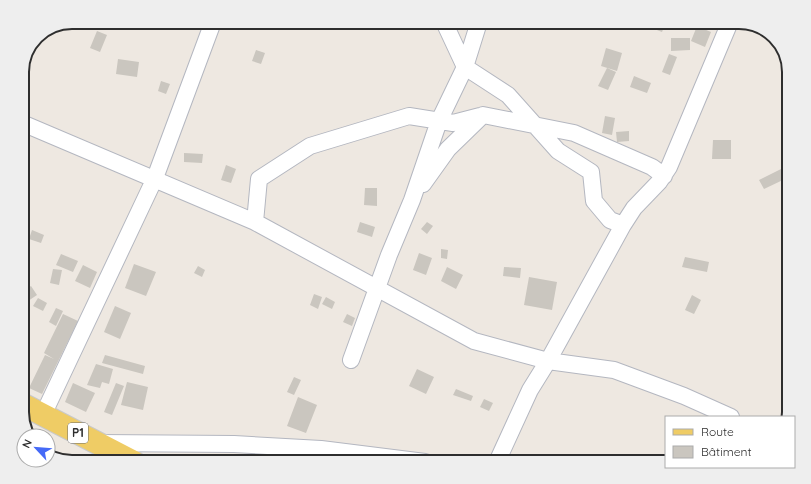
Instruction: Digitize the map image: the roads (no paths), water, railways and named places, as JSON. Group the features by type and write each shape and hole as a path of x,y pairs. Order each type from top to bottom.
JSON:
{"main road":[{"name":"P1","path":"29,408 120,455"}],"street":[{"path":"43,415 155,178 214,29"},
{"path":"447,29 465,67 508,96 558,151 591,172 594,201 610,220 623,225"},
{"path":"351,360 412,200 439,121 465,67 477,29"},
{"path":"500,455 530,390 548,362 623,225 634,208 664,176 727,29"},
{"path":"255,222 259,179 310,146 409,116 453,123 484,115 533,123 574,133 652,167 664,176"},
{"path":"412,200 448,148 484,115"},
{"path":"29,126 155,178 255,222 474,341 548,362 614,370 684,396 729,416"},
{"path":"96,443 234,444 320,449 368,455"}]}
